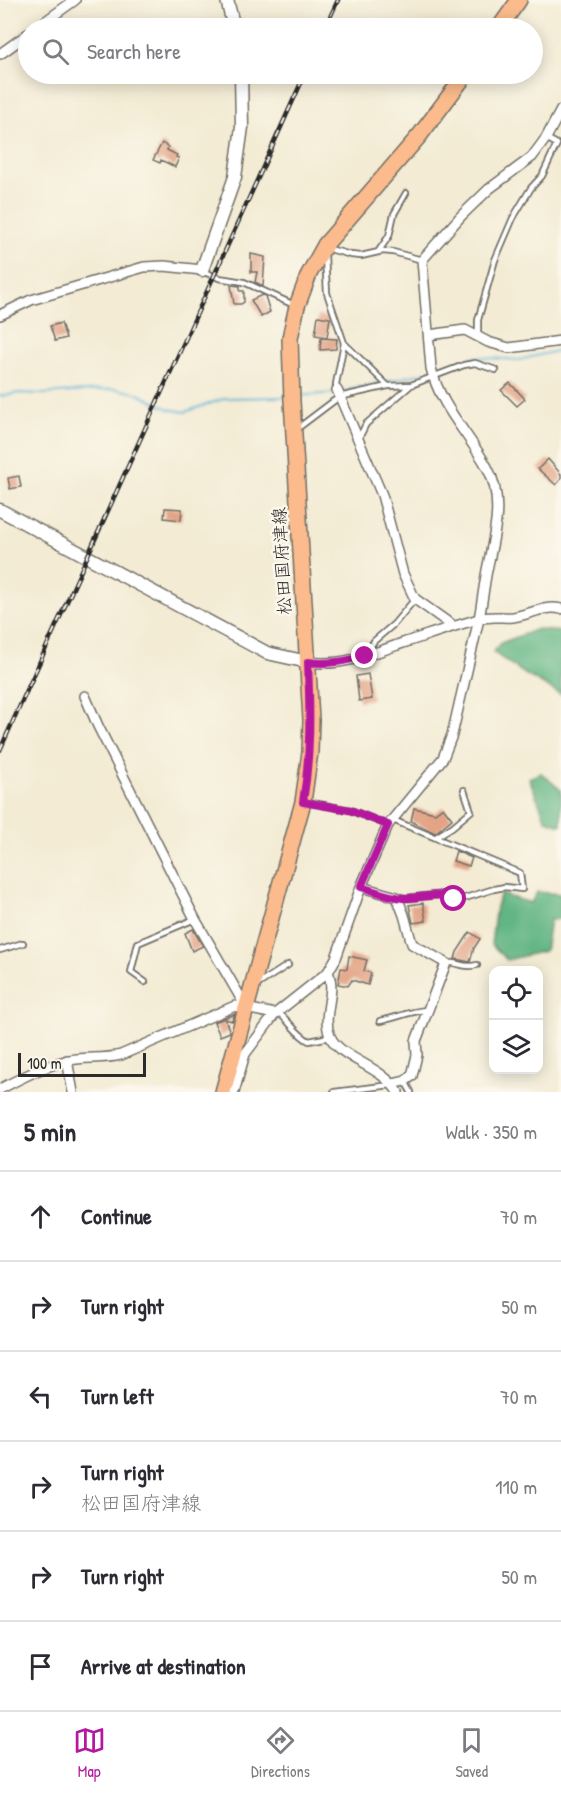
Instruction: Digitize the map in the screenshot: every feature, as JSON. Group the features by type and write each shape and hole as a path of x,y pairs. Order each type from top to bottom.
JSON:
{"main road":[{"path":"506,18 519,0"},
{"name":"松田国府津線","path":"223,1092 303,802 310,752 311,720 292,397 291,338 297,306 309,274 325,246 420,135 458,84"}],"street":[{"path":"50,18 75,0"},
{"path":"227,0 232,18"},
{"path":"0,54 18,41"},
{"path":"0,315 40,297 144,267 164,266 202,270 236,177 242,127 241,84"},
{"path":"234,1092 245,1054 275,1014 328,972 336,958 361,887 390,822 443,758 452,735 496,533 496,490 489,469 453,415 432,373 422,260 461,216 489,189 532,157 546,138 561,110"},
{"path":"429,335 465,330 509,348 561,341"},
{"path":"338,394 382,495 403,574 415,599 453,626"},
{"path":"0,510 267,653 319,664 342,662 365,656 486,617 515,616 542,609 561,609"},
{"path":"85,696 195,919 247,1009"},
{"path":"328,972 332,983 327,1018 330,1037 341,1051 374,1068 396,1088 412,1076 417,1055 416,1041 446,963 412,945 405,915 397,897 361,887"},
{"path":"0,1089 32,1072 67,1060 108,1059 121,1055 235,1006 275,1014"},
{"path":"67,1060 73,1092"}],"lane":[{"path":"478,335 478,320 495,260 513,218 542,176 559,143 546,138"},
{"path":"378,252 389,236 394,214 406,193"},
{"path":"388,386 344,343 327,292 325,246 351,255 393,252 422,260"},
{"path":"202,270 219,278 244,282 297,306"},
{"path":"338,394 336,384 344,343"},
{"path":"358,439 366,424 411,385 432,373 475,363 496,370"},
{"path":"294,432 338,394 388,386 411,385"},
{"path":"365,656 374,641 394,624 415,599"},
{"path":"436,837 471,811 464,790"},
{"path":"303,802 350,810 436,837 520,873 522,889 505,887 462,899 454,899 444,894 397,897"},
{"path":"145,982 131,972 138,943 195,919"},
{"path":"0,950 22,943"},
{"path":"446,963 450,962 466,968 477,965"},
{"path":"252,988 288,965"},
{"path":"380,1021 398,1018 414,1011 429,1010"},
{"path":"275,1014 279,1013 286,1018 298,1034 309,1041 330,1037"},
{"path":"405,1081 407,1089 411,1092"},
{"path":"334,1092 396,1088"}],"green space":[{"path":"538,629 561,632 561,695 493,652 501,643"},
{"path":"541,773 561,790 561,825 546,820 529,778"},
{"path":"537,892 561,894 561,919 550,920 545,951 507,960 491,944 496,906 501,894 531,903"}],"building":[{"path":"162,143 168,147 167,150 179,158 175,167 161,160 160,163 153,160"},
{"path":"251,254 265,257 263,286 255,282 257,272 251,272"},
{"path":"231,285 240,286 240,291 244,291 244,302 241,304 234,304"},
{"path":"265,296 270,312 261,317 251,300"},
{"path":"318,316 330,318 327,337 315,335"},
{"path":"61,323 66,338 55,341 50,326"},
{"path":"321,338 337,339 336,349 320,350"},
{"path":"510,383 525,399 517,406 501,390"},
{"path":"548,459 561,474 561,479 556,485 538,469"},
{"path":"19,476 21,487 10,489 8,478"},
{"path":"165,508 182,509 181,520 164,518"},
{"path":"368,674 372,699 359,701 356,676"},
{"path":"443,807 452,819 435,833 411,821 414,808 435,813"},
{"path":"456,851 472,858 469,866 453,861"},
{"path":"423,903 426,921 413,923 409,905"},
{"path":"193,929 203,946 192,951 185,933"},
{"path":"470,932 480,939 474,948 470,962 455,959 457,952"},
{"path":"349,956 367,960 364,971 371,973 368,985 352,980 348,986 338,984 341,968 347,969"},
{"path":"235,1014 232,1021 225,1019 230,1032 220,1036 214,1022"}],"waterway":[{"path":"434,371 474,357 519,360 561,350"},
{"path":"340,392 428,372"},
{"path":"0,396 19,393 43,394 116,389 136,393 169,409 185,412 226,398 287,397"},
{"path":"298,396 334,393"}],"railway":[{"path":"330,18 338,0"},
{"path":"0,750 300,84"}],"route":[{"path":"365,656 342,662 319,664 308,662 310,752 303,802 350,810 388,825 361,887 397,897 444,894 454,899"}]}
